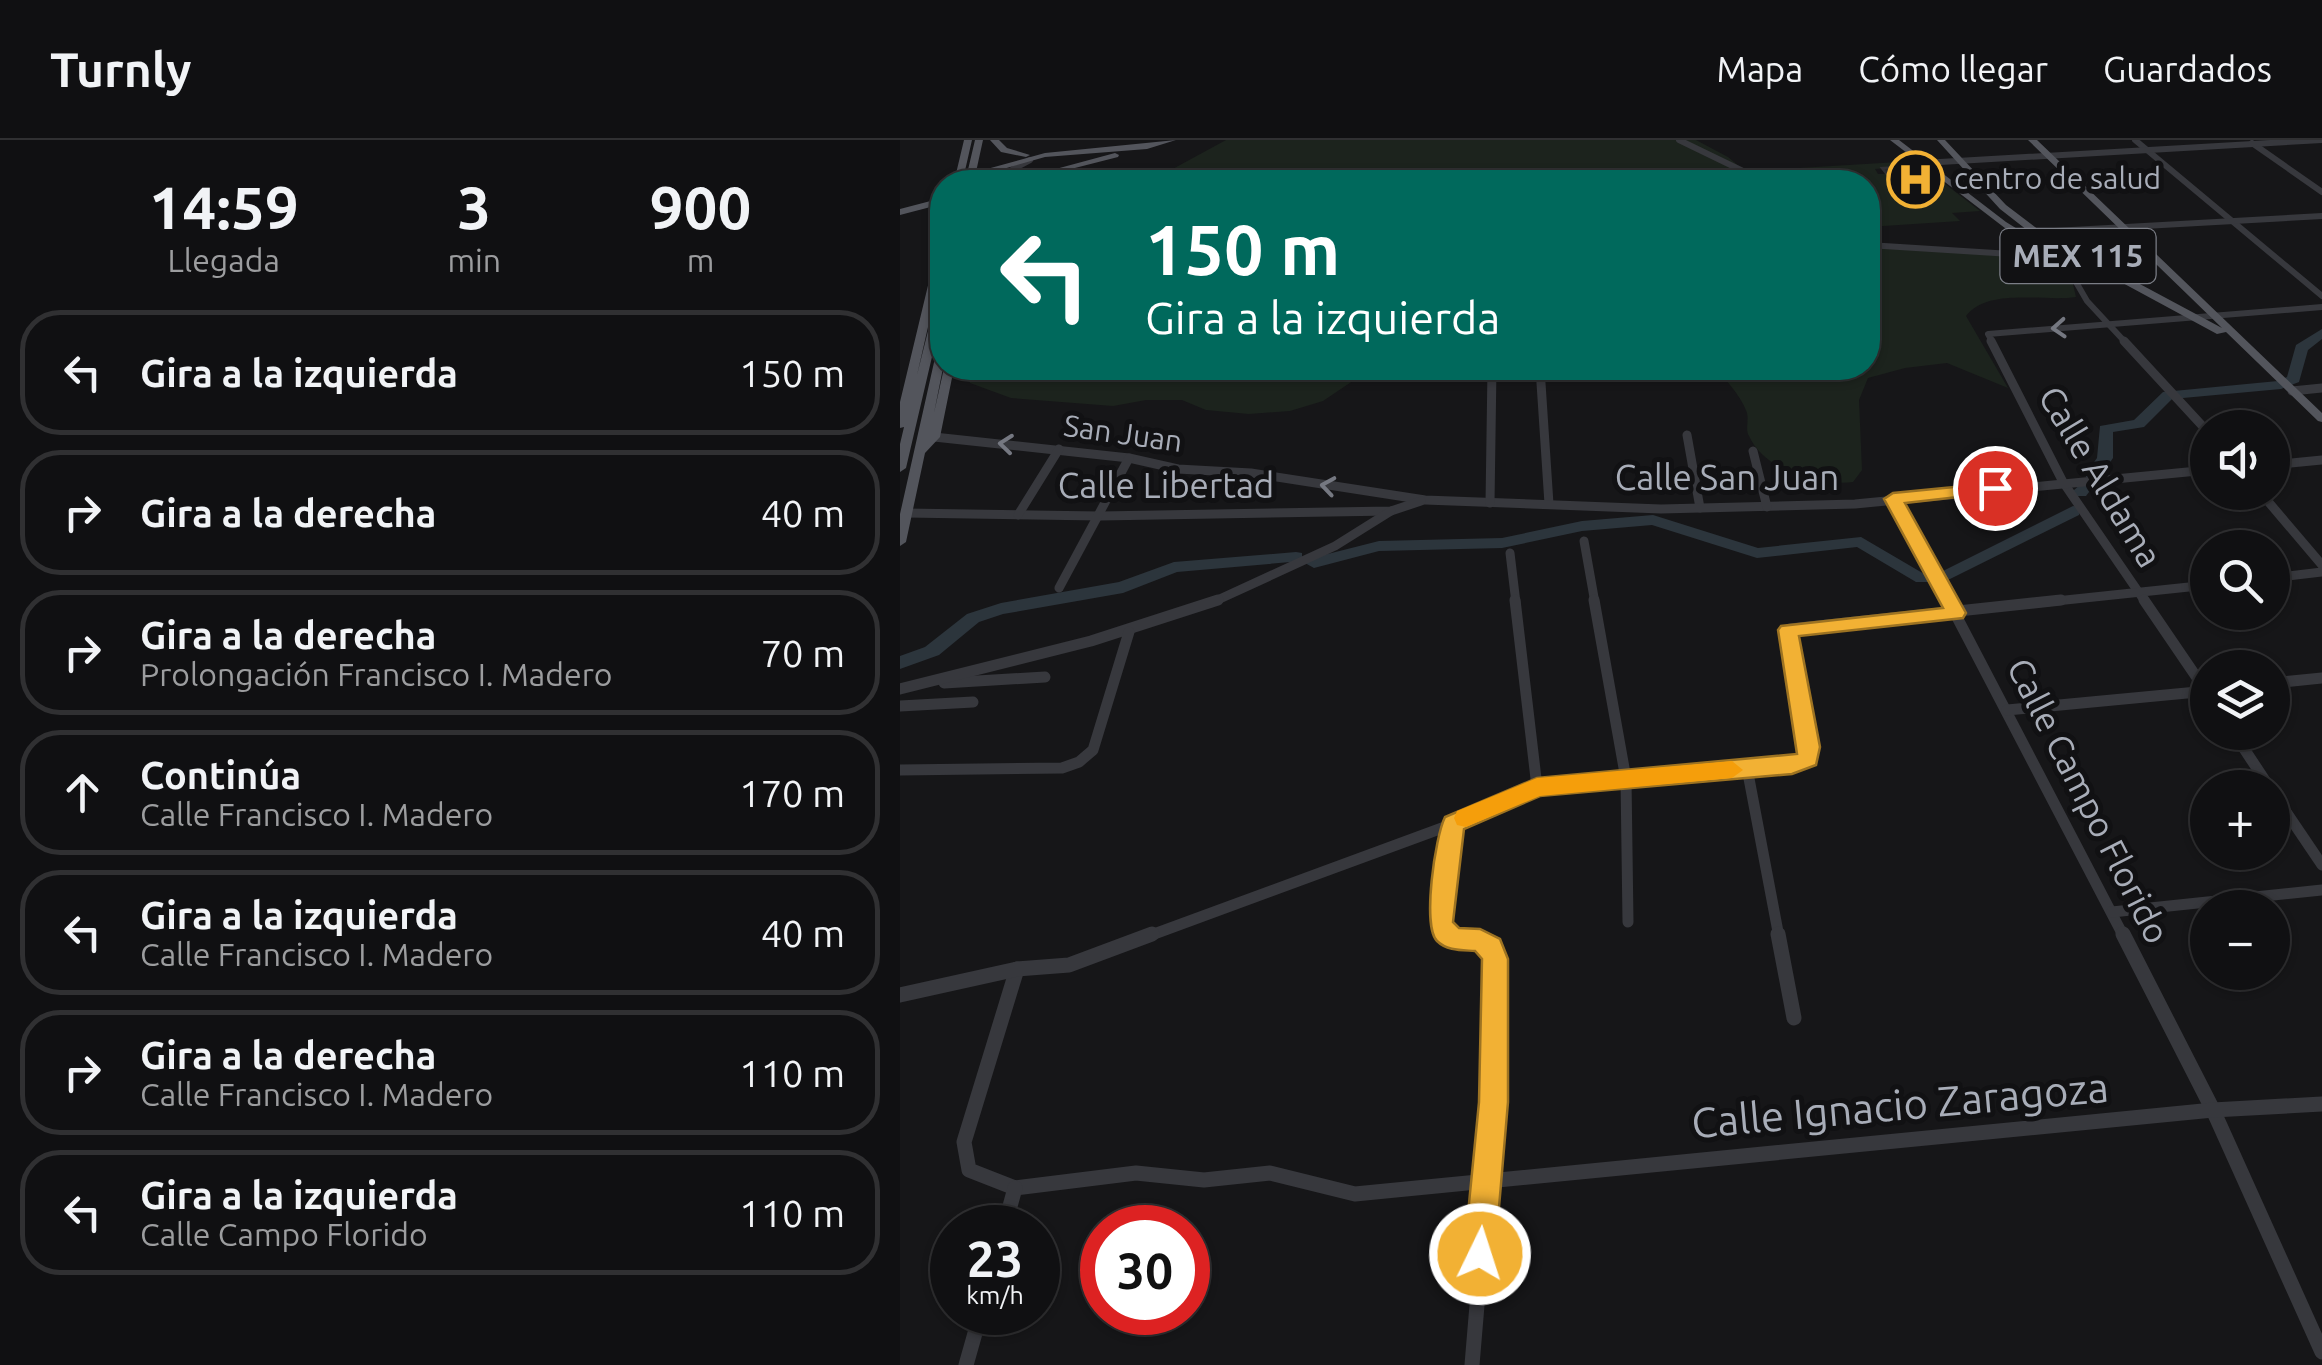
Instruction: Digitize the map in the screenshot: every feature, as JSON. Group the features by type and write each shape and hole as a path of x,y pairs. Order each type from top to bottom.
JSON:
{"main road":[{"path":"964,170 968,140"},
{"path":"1059,170 1172,140"},
{"path":"1894,140 2020,233 2036,232"},
{"path":"1902,140 1927,163"},
{"name":"MEX 115","path":"1941,140 2003,207 2036,232 2238,341"},
{"name":"MEX 115","path":"2032,140 2322,419"},
{"path":"969,170 987,142"},
{"path":"987,142 1004,150 1045,155"},
{"path":"987,142 986,169 1045,155 1154,146"},
{"path":"985,170 987,142"},
{"path":"900,212 930,204"},
{"path":"900,424 930,298"},
{"path":"901,458 930,345"},
{"path":"900,542 935,380"},
{"path":"918,454 934,436 946,380"}],"street":[{"path":"1679,140 1741,170"},
{"path":"2135,140 2322,296"},
{"path":"1927,163 2322,140"},
{"path":"2250,142 2322,192"},
{"path":"1007,170 1045,155"},
{"path":"2036,232 2322,216"},
{"path":"1880,247 2021,256 2032,253 2020,233"},
{"path":"2020,233 2112,324 2190,411"},
{"path":"2112,324 2322,307"},
{"name":"Calle Aldama","path":"2112,324 1988,334 2063,482 2190,668"},
{"path":"1490,503 1492,380"},
{"path":"1541,380 1549,504"},
{"path":"2287,386 2322,388"},
{"path":"1686,435 1700,508"},
{"name":"San Juan","path":"934,436 1130,458 1178,469 1250,473 1424,500"},
{"path":"1018,514 1060,450"},
{"path":"1753,450 1768,507"},
{"path":"1059,588 1130,458"},
{"path":"2290,463 2322,460"},
{"name":"Calle San Juan","path":"1424,500 1700,508 1855,504 2190,471"},
{"name":"Calle Campo Florido","path":"1893,499 2008,710 2213,1110 2322,1352"},
{"name":"Calle Libertad","path":"906,513 1100,516 1391,512 1424,500"},
{"path":"2274,510 2322,569 2290,575"},
{"path":"900,689 1164,622 1350,538 1391,512"},
{"path":"1584,541 1626,780 1628,922"},
{"path":"1510,553 1537,787"},
{"path":"900,995 1017,969 1069,965 1453,824 1537,787 1792,766 1808,759 1809,747 1788,630 2190,587"},
{"path":"900,770 1062,768 1079,762 1098,738 1129,632"},
{"path":"935,680 942,683 1045,678"},
{"path":"2290,681 2322,678"},
{"path":"2008,710 2190,694"},
{"path":"900,706 973,702"},
{"path":"1747,768 1794,1018"},
{"path":"2290,817 2322,865"},
{"path":"1453,824 1440,922 1444,932 1454,939 1480,940 1490,947 1495,959 1494,1102 1472,1365"},
{"path":"2112,912 2322,890"},
{"path":"1010,1205 1014,1188 969,1170 964,1142 1017,969"},
{"name":"Calle Ignacio Zaragoza","path":"1014,1188 1136,1173 1204,1180 1270,1173 1355,1194 2213,1110 2322,1104"},
{"path":"966,1365 974,1335"}],"shaded area":[{"path":"1226,140 1696,140 1744,170 1171,170"},
{"path":"1915,161 1922,165 1876,170 1766,170"},
{"path":"1880,174 1887,174 1898,188 1944,183 1980,211 1952,213 1960,221 1880,226"},
{"path":"1880,247 2014,257 2072,280 2076,297 2002,299 1976,307 1966,316 2008,388 1947,363 1880,375"},
{"path":"969,380 1354,380 1323,401 1290,411 1249,414 1206,410 1182,400 1146,400 1113,406 1011,398"},
{"path":"1725,380 1867,380 1859,400 1862,470 1853,482 1839,483 1794,474 1767,459 1748,433 1745,407"}],"building":[{"name":"centro de salud","path":"1917,166 1941,184 1898,188 1882,168"}],"waterway":[{"path":"2093,475 2105,458 2105,429 2139,424 2168,395 2281,385 2294,379 2301,348 2322,333"},
{"path":"2080,493 2087,484"},
{"path":"1944,575 2073,511"},
{"path":"1314,563 1379,546 1502,543 1582,526 1653,520 1757,553 1861,542 1922,578"},
{"path":"900,663 932,651 973,618 1001,609 1123,587 1174,567 1296,557"}],"slow traffic":[{"path":"1466,818 1537,787 1732,770"}],"place":[{"name":"centro de salud","path":"1915,179"}],"route":[{"path":"1480,1254 1494,1102 1495,959 1490,947 1480,940 1454,939 1444,932 1440,922 1453,824 1537,787 1792,766 1808,759 1788,630 1956,613 1893,499 1995,488"}]}
